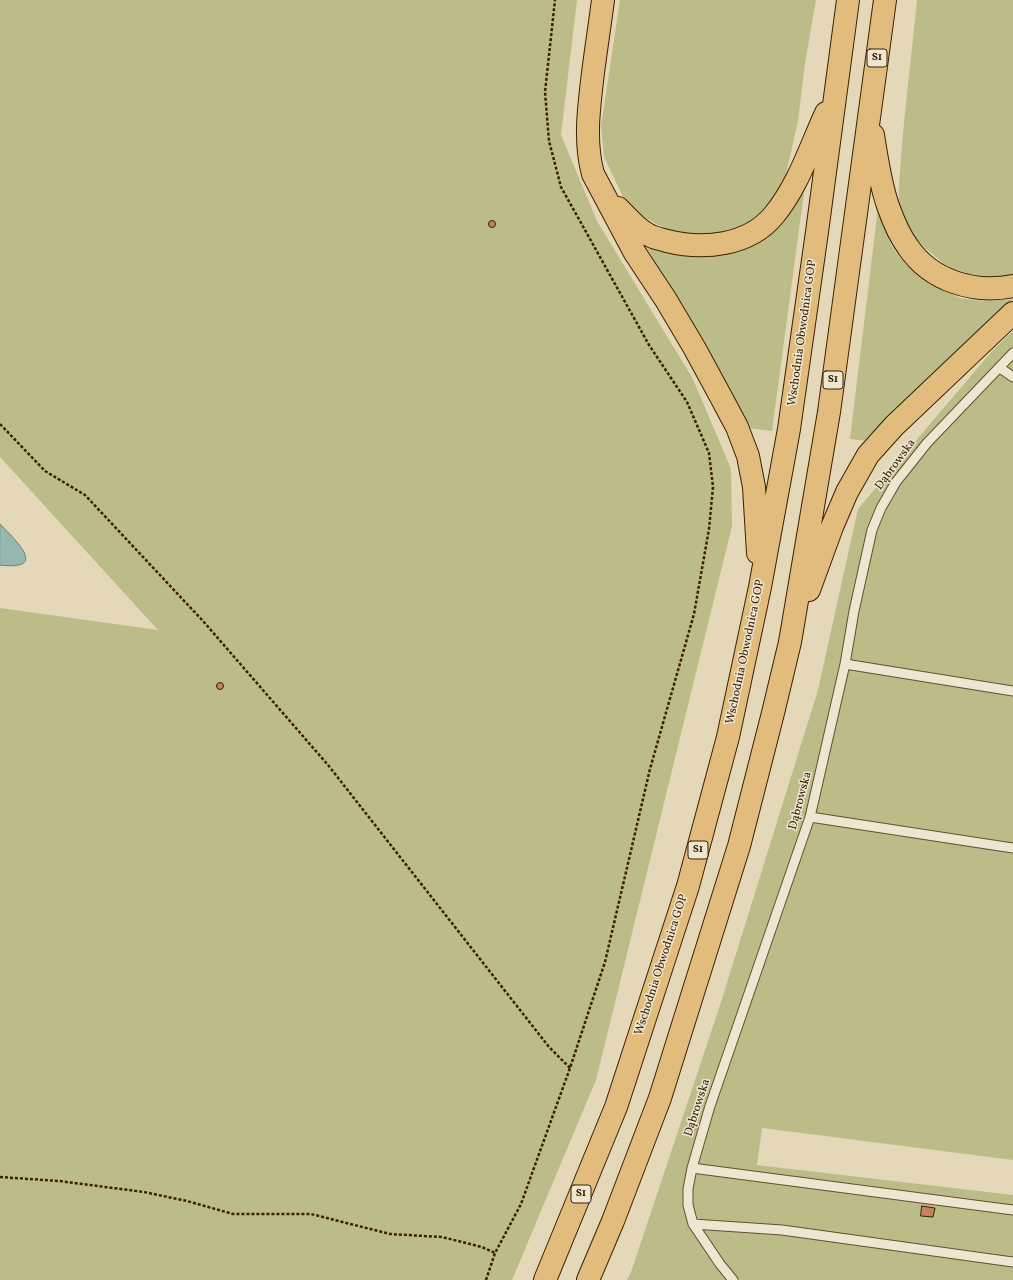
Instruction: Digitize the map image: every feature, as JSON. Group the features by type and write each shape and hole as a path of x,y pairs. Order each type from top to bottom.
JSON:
{"highway":[{"path":"603,0 588,108 590,161 594,174 636,253 695,349 737,427 748,456 754,487 760,587"},
{"name":"Wschodnia Obwodnica GOP","path":"545,1280 616,1107 688,886 728,737 760,587 789,429 848,0"},
{"name":"S1","path":"588,1280 613,1221 660,1098 700,974 740,846 790,642 829,412 885,0"},
{"path":"605,196 648,234 661,239 684,245 713,245 740,239 758,230 773,216 792,189 836,92"},
{"path":"869,116 882,184 888,206 898,230 908,248 922,263 949,281 965,286 980,288 1013,286"},
{"path":"790,642 832,526 847,492 868,455 894,426 1013,313"}],"lane":[{"name":"Dąbrowska","path":"733,1280 720,1264 693,1224 688,1205 688,1189 692,1168 710,1106 810,817 845,664 854,611 872,530 880,508 896,482 927,443 1013,353"},
{"path":"1000,368 1013,377"},
{"path":"845,664 1013,691"},
{"path":"810,817 1013,848"},
{"path":"692,1168 1013,1210"},
{"path":"693,1224 782,1230 1013,1262"}],"path":[{"path":"486,1280 495,1253 521,1204 570,1068 605,962 650,769 694,614 709,529 713,487 709,453 687,402 649,345 561,187 549,141 545,92 555,0"},
{"path":"0,424 45,471 85,495 203,621 328,765 549,1047 570,1068"},
{"path":"0,1177 59,1181 144,1192 187,1201 233,1214 311,1214 390,1234 442,1237 482,1247 495,1253"}],"green space":[{"path":"0,0 577,0 561,135 597,221 693,379 731,469 732,526 596,1080 512,1280 0,1280 0,608 158,630 0,457"},
{"path":"620,0 816,0 805,63 798,121 782,192 756,219 737,228 715,234 696,235 676,232 656,224 639,213 623,197 604,157 601,126"},
{"path":"917,0 1013,0 1013,275 995,278 977,277 951,268 919,242 909,230 902,215 899,201 899,179"},
{"path":"805,185 772,431 748,428 675,295 643,242 758,241 781,224"},
{"path":"878,208 891,245 906,265 931,283 959,298 983,301 1013,299 933,376 869,441 850,439"},
{"path":"1013,331 1013,1160 762,1128 757,1165 1013,1195 1013,1280 627,1280 631,1272 721,1002 818,690 858,509 992,351"}],"water":[{"path":"0,524 20,546 26,559 23,563 15,566 0,565"}],"building":[{"path":"492,220 495,221 495,227 492,228 489,227 488,224 489,221"},
{"path":"220,682 223,683 223,689 220,690 217,689 216,686 217,683"},
{"path":"922,1206 935,1208 933,1217 921,1216"}]}
